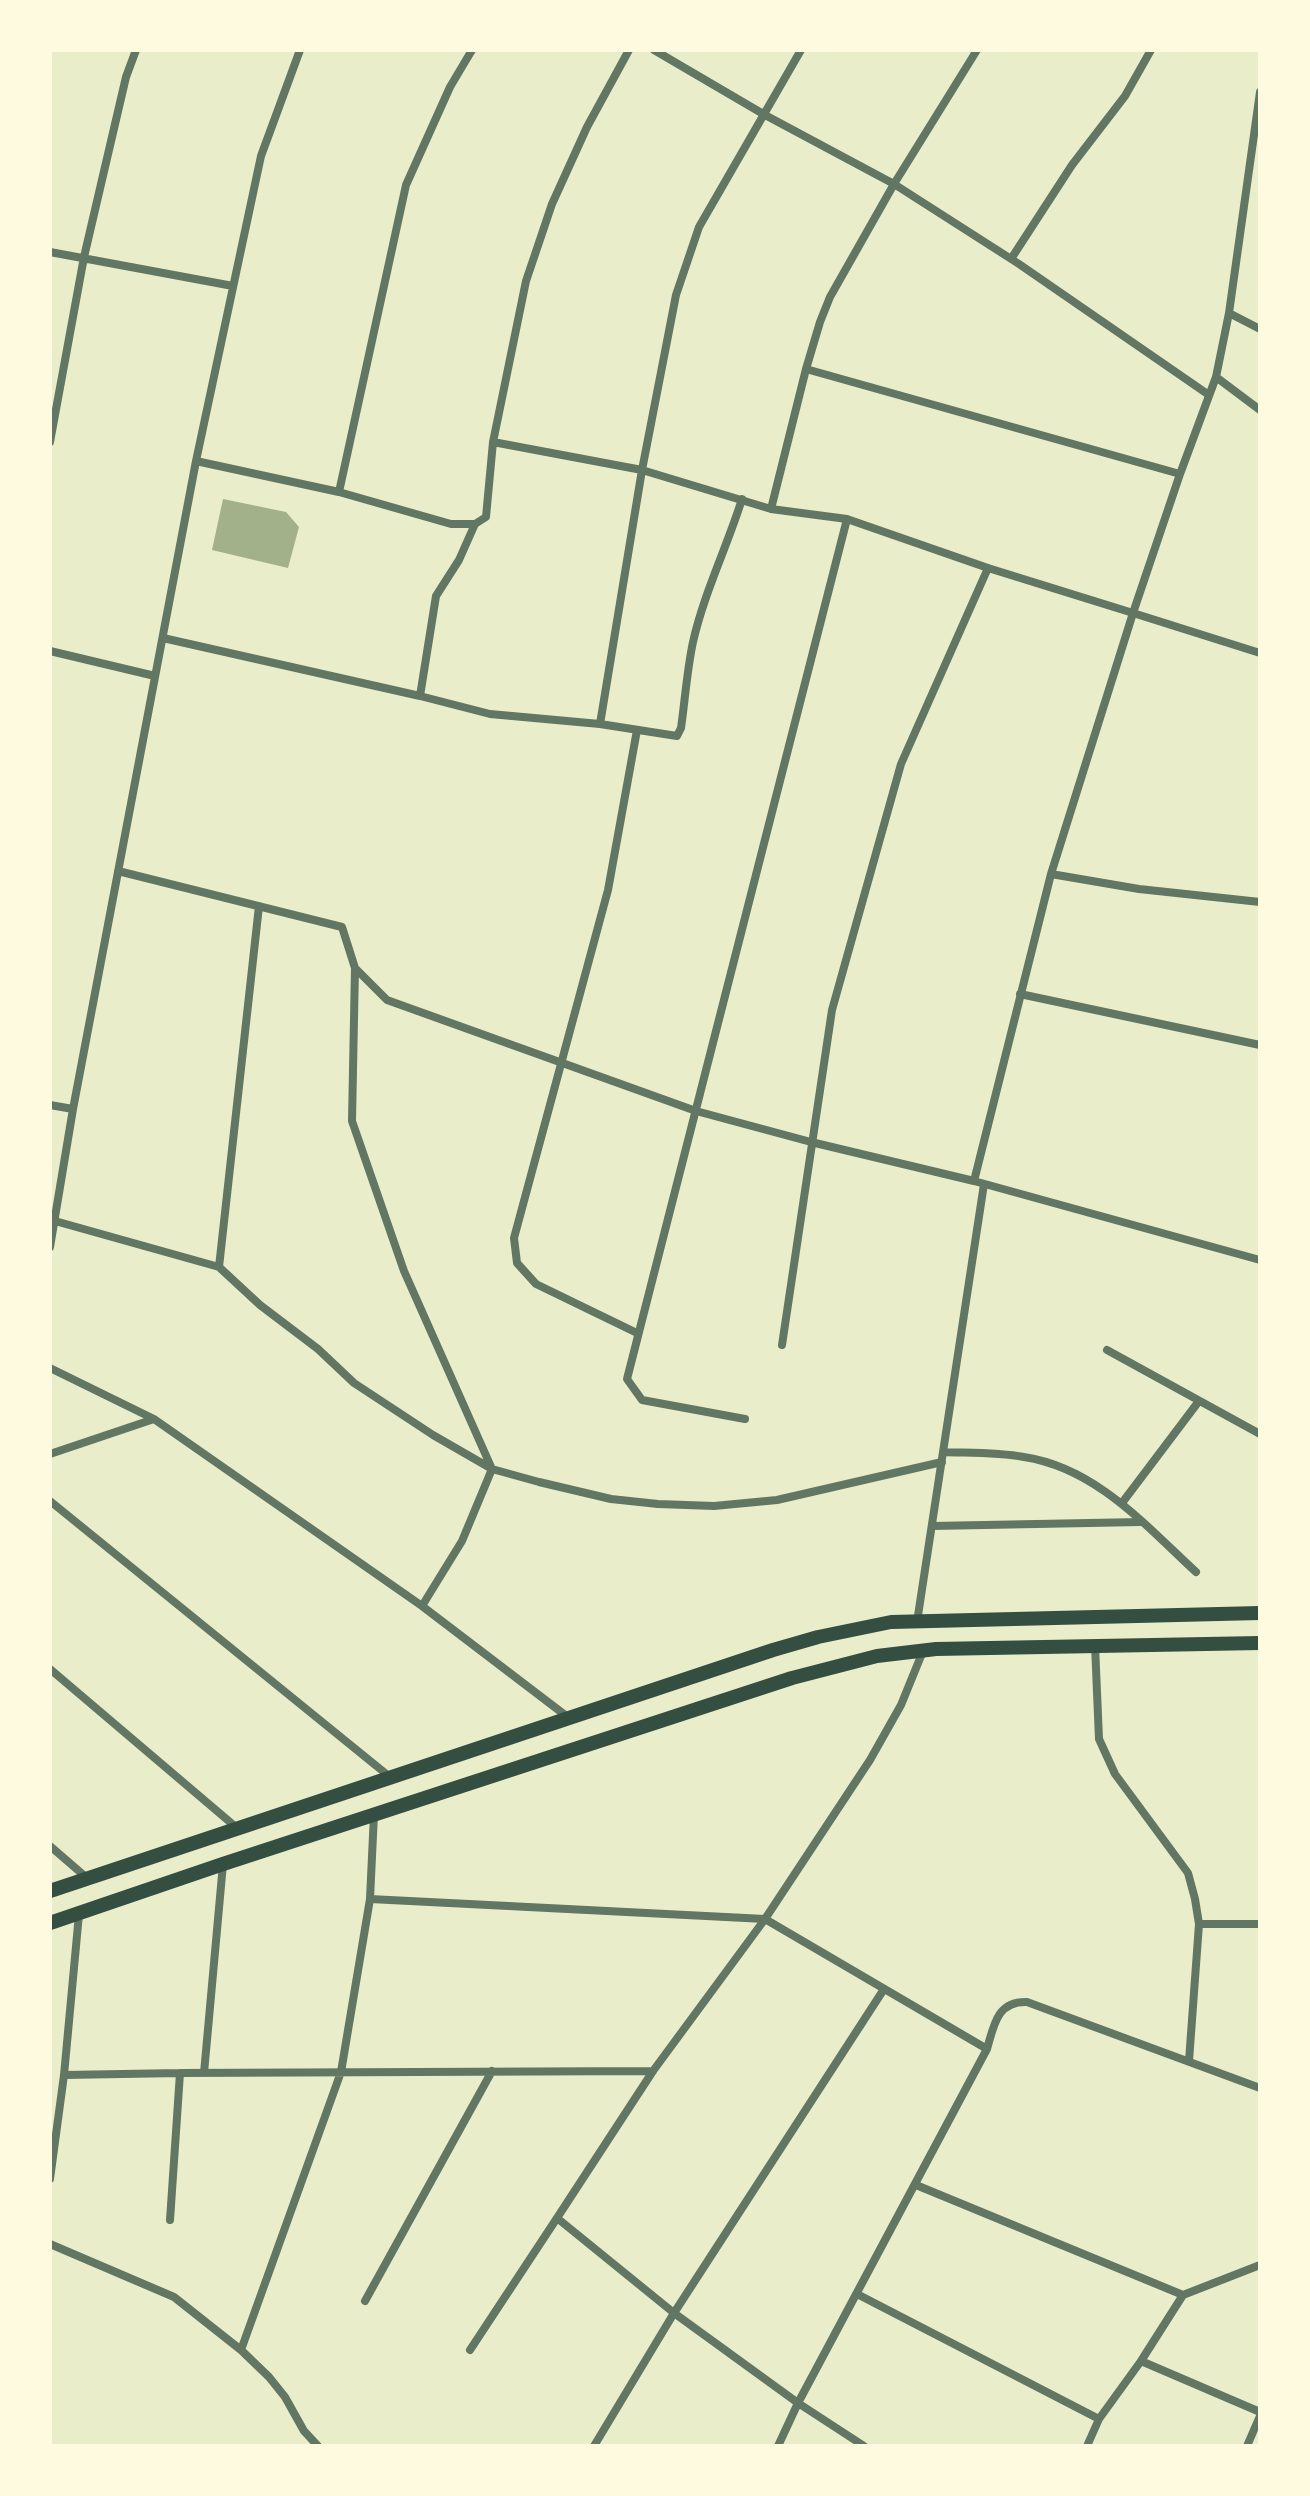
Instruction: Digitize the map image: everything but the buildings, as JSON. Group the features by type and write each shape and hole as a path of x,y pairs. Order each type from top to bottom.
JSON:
{"main road":[{"path":"50,1891 818,1637 891,1622 1260,1613"},
{"path":"50,1923 820,1669 877,1656 923,1651 1260,1643"}],"street":[{"path":"50,442 84,257 126,77 136,50"},
{"path":"50,1247 73,1109 196,461 261,156 300,50"},
{"path":"339,492 406,185 450,87 472,50"},
{"path":"196,461 339,492 451,524 475,524 486,517 493,442 526,281 552,204 587,127 629,50"},
{"path":"654,50 765,115 894,184 1011,259 1209,395"},
{"path":"600,724 642,470 676,295 699,227 801,50"},
{"path":"771,509 806,369 830,297 894,184 977,50"},
{"path":"1011,259 1072,165 1125,96 1151,50"},
{"path":"974,1181 1051,874 1133,613 1216,377 1229,313 1260,92"},
{"path":"50,252 233,286"},
{"path":"1229,313 1260,329"},
{"path":"806,369 1180,474"},
{"path":"1216,377 1260,410"},
{"path":"493,442 642,470 771,509 847,519 988,568 1260,653"},
{"path":"163,638 490,714 600,724 677,736 681,728 694,640 709,588 742,499"},
{"path":"745,1419 642,1400 627,1379 847,519"},
{"path":"420,696 436,596 459,560 475,524"},
{"path":"782,1345 832,1010 901,764 988,568"},
{"path":"50,651 155,676"},
{"path":"637,730 608,890 514,1238 517,1263 536,1284 637,1333"},
{"path":"118,871 342,927 355,968 352,1121 404,1271 492,1469 462,1541 422,1606"},
{"path":"1051,874 1139,889 1260,902"},
{"path":"219,1267 259,906"},
{"path":"355,968 387,1000 696,1111 974,1181 1260,1260"},
{"path":"1020,994 1260,1045"},
{"path":"50,1105 73,1109"},
{"path":"917,1622 984,1184"},
{"path":"55,1221 219,1267 354,1383 492,1469 611,1499 714,1506 777,1500 942,1457 991,1453 1026,1457 1061,1467 1093,1482 1122,1503 1196,1572"},
{"path":"1107,1350 1260,1434"},
{"path":"50,1368 154,1419 422,1606 569,1718"},
{"path":"1122,1503 1199,1401"},
{"path":"50,1454 154,1419"},
{"path":"50,1501 390,1777"},
{"path":"932,1526 1141,1522"},
{"path":"1095,1645 1099,1739 1115,1774 1188,1873 1199,1924 1189,2061"},
{"path":"470,2350 653,2071 765,1919 870,1760 901,1705 923,1651"},
{"path":"50,1669 237,1828"},
{"path":"241,2350 341,2072 370,1899 374,1814"},
{"path":"50,1846 87,1878"},
{"path":"204,2073 223,1864"},
{"path":"370,1899 765,1919 987,2049"},
{"path":"50,2179 64,2075 79,1914"},
{"path":"1199,1924 1260,1924"},
{"path":"594,2446 674,2313 884,1989"},
{"path":"778,2446 987,2049 1001,2010 1018,2001 1027,2002 1260,2088"},
{"path":"365,2301 492,2071"},
{"path":"64,2075 653,2071"},
{"path":"170,2220 180,2073"},
{"path":"916,2185 1183,2295"},
{"path":"557,2218 674,2313 798,2403 864,2446"},
{"path":"50,2244 174,2297 241,2350 269,2377 285,2397 304,2431 318,2446"},
{"path":"1087,2446 1099,2419 1183,2295 1260,2265"},
{"path":"857,2294 1099,2419"},
{"path":"1141,2361 1260,2414 1247,2446"}],"shaded area":[{"path":"223,499 286,512 299,527 288,568 212,550"}]}
